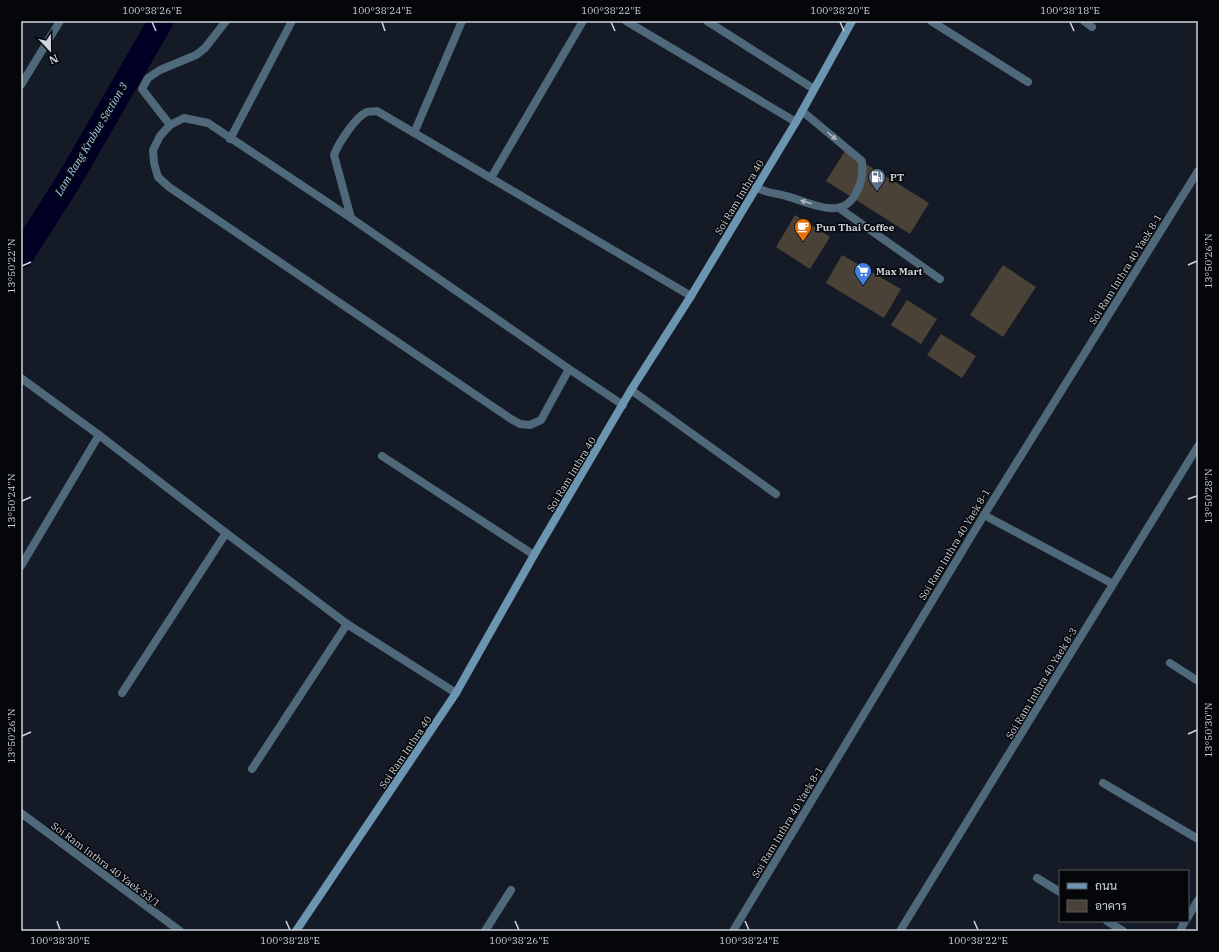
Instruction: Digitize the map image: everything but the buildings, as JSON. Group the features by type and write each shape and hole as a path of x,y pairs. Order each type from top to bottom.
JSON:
{"street":[{"path":"21,85 60,21"},
{"path":"170,125 142,89 148,78 160,70 196,55 205,48 226,21"},
{"path":"230,139 292,21"},
{"path":"414,133 462,21"},
{"path":"491,178 583,21"},
{"path":"626,21 796,122"},
{"path":"707,21 814,90"},
{"name":"Soi Ram Inthra 40","path":"296,931 456,693 534,555 623,405 796,122 852,21"},
{"path":"931,21 1028,82"},
{"path":"1084,21 1092,26"},
{"path":"351,218 334,155 336,148 360,116 367,112 376,111 691,296"},
{"path":"756,187 762,191 786,196 823,208 839,208 854,199 860,186 863,170 862,161 802,111"},
{"path":"569,369 540,420 530,425 520,424 511,419 169,187 158,177 154,162 153,150 160,136 170,125 184,118 208,123 351,218 623,405"},
{"name":"Soi Ram Inthra 40 Yaek 8-1","path":"733,931 984,515 1198,171"},
{"path":"839,208 940,279"},
{"path":"21,378 99,435 347,624 456,693"},
{"path":"632,390 776,494"},
{"path":"21,566 99,435"},
{"name":"Soi Ram Inthra 40 Yaek 8-3","path":"900,931 1198,446"},
{"path":"382,456 534,555"},
{"path":"984,515 1113,584"},
{"path":"122,693 226,533"},
{"path":"252,769 347,624"},
{"path":"1170,663 1198,681"},
{"path":"1103,783 1198,839"},
{"name":"Soi Ram Inthra 40 Yaek 33/1","path":"21,813 180,931"},
{"path":"1038,878 1059,891"},
{"path":"484,931 511,890"},
{"path":"1189,915 1198,900"},
{"path":"1109,922 1123,931"},
{"path":"1180,931 1185,922"}],"waterway":[{"name":"Lam Rang Krabue Section 3","path":"21,256 68,182 161,21"}],"place":[{"name":"PT","path":"877,192"},
{"name":"Pun Thai Coffee","path":"803,242"},
{"name":"Max Mart","path":"863,286"}]}
